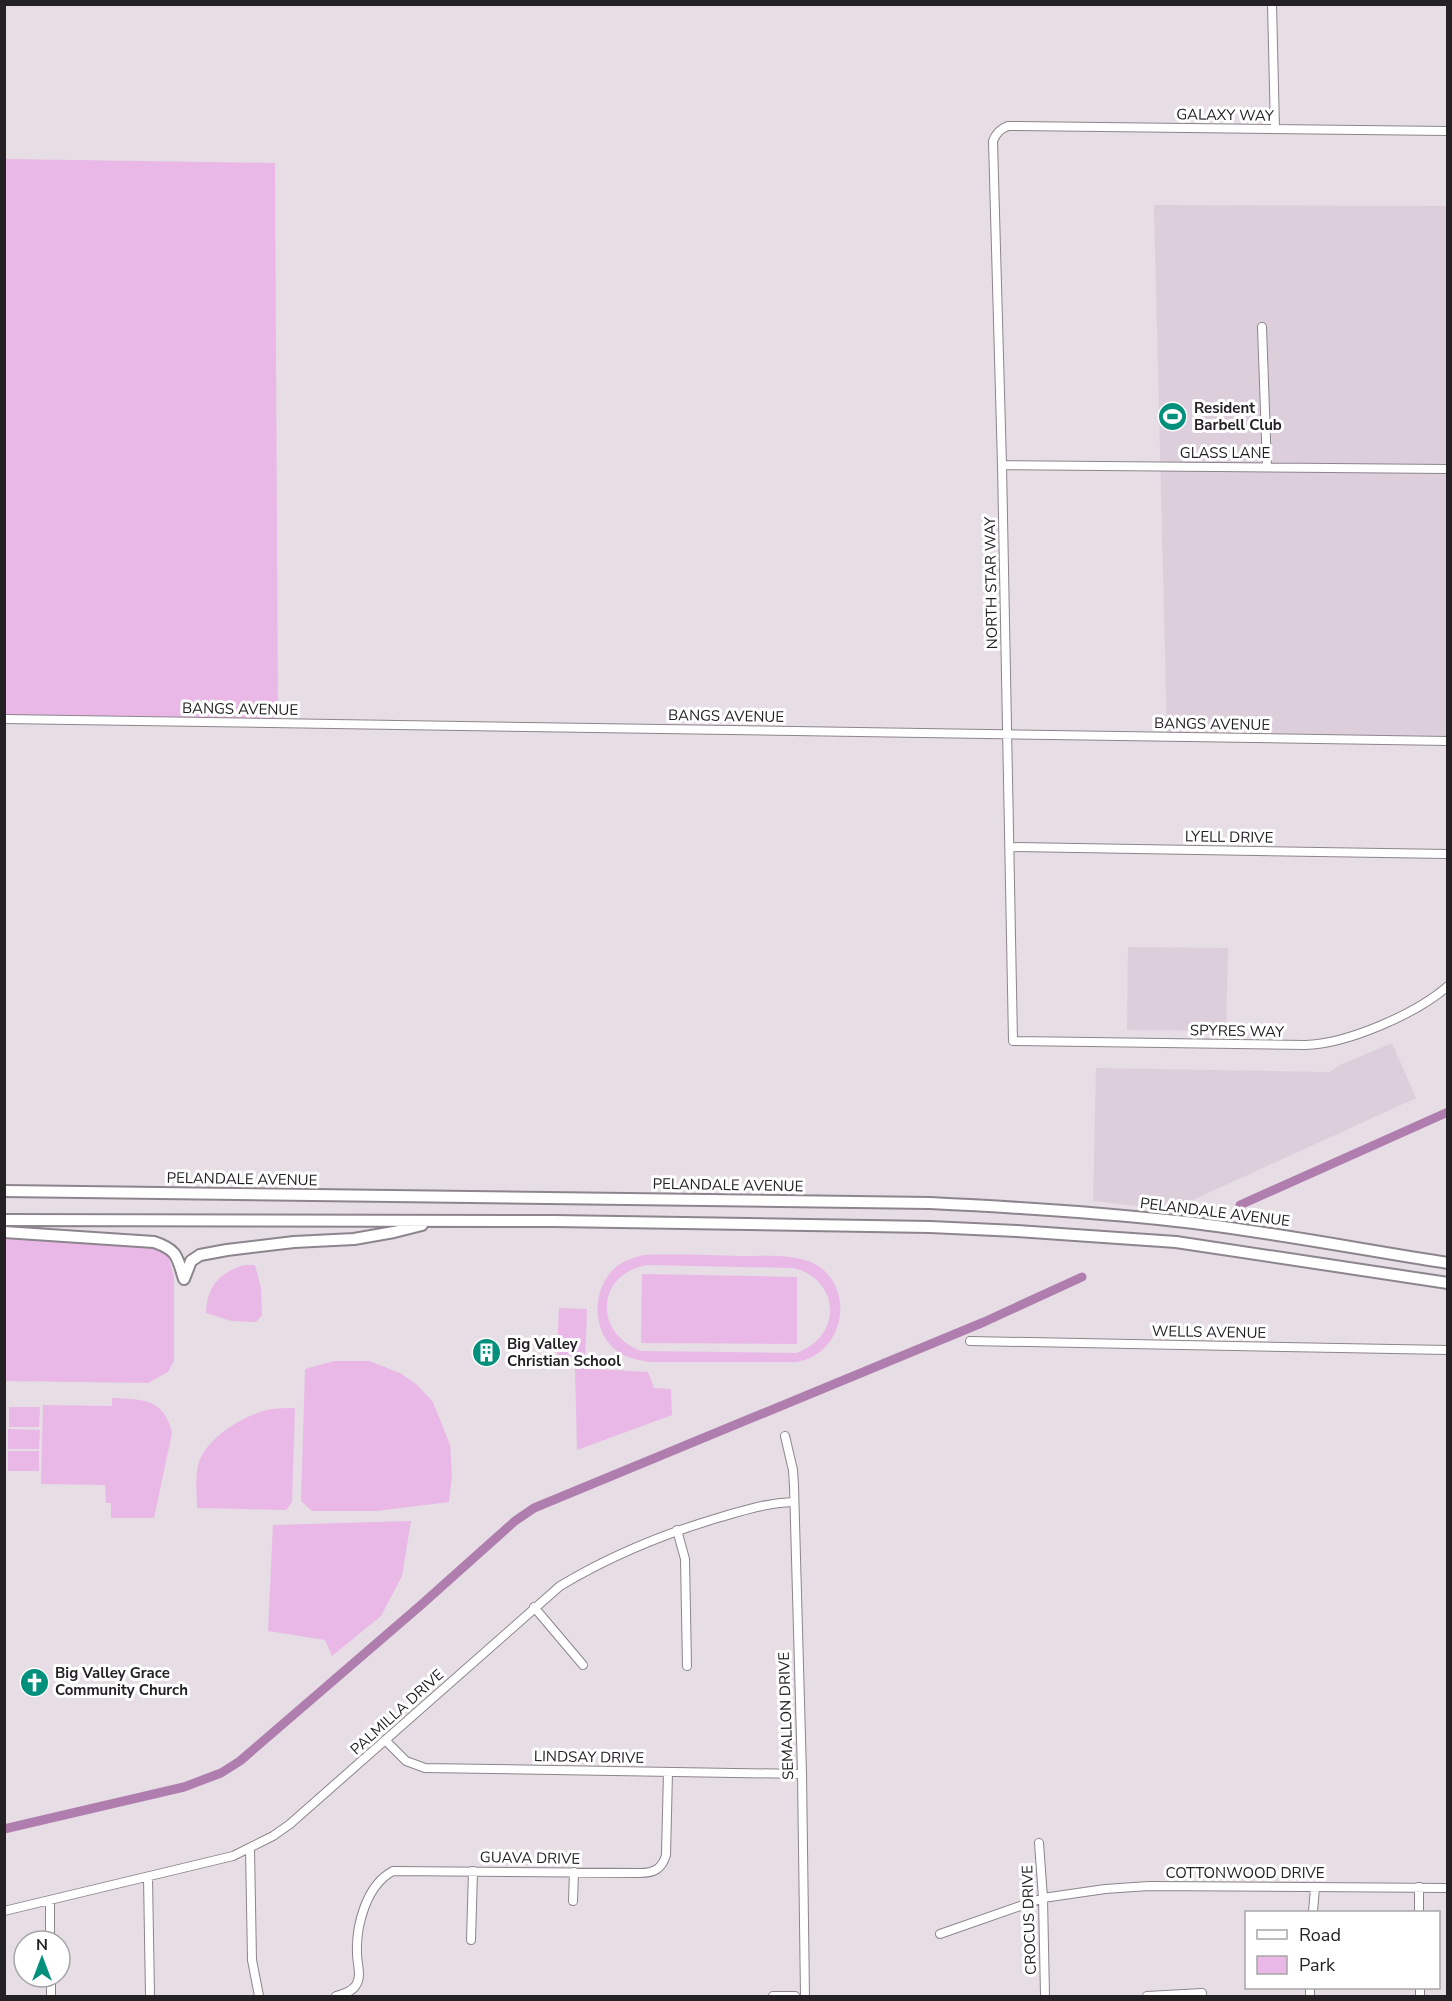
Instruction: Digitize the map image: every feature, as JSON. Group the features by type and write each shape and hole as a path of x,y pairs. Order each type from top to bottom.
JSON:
{"main road":[{"name":"PELANDALE AVENUE","path":"4,1191 930,1203 1018,1207 1177,1221 1448,1263"},
{"path":"4,1220 438,1221 930,1227 1176,1242 1448,1283"},
{"path":"4,1232 154,1242 168,1246 175,1252 184,1279 191,1261 200,1255 227,1250 354,1239 438,1221"}],"street":[{"path":"1272,4 1275,129"},
{"name":"GALAXY WAY","path":"1002,128 1008,126 1080,126 1448,131"},
{"name":"NORTH STAR WAY","path":"1002,128 993,141 1008,735 1012,1041"},
{"path":"1262,327 1267,467"},
{"name":"GLASS LANE","path":"1002,465 1448,469"},
{"name":"BANGS AVENUE","path":"4,719 1448,741"},
{"name":"LYELL DRIVE","path":"1010,847 1448,854"},
{"name":"SPYRES WAY","path":"1012,1041 1327,1044 1348,1039 1407,1012 1431,999 1448,986"},
{"name":"WELLS AVENUE","path":"970,1341 1448,1350"},
{"name":"SEMALLON DRIVE","path":"785,1436 793,1470 802,1774 805,1996"},
{"name":"PALMILLA DRIVE","path":"4,1911 212,1862 250,1849 290,1824 534,1608 575,1576 677,1530 761,1505 793,1502"},
{"path":"677,1530 686,1559 687,1666"},
{"path":"534,1608 583,1665"},
{"name":"LINDSAY DRIVE","path":"386,1741 406,1761 425,1768 802,1774"},
{"name":"GUAVA DRIVE","path":"336,1996 347,1992 357,1984 359,1974 357,1942 362,1915 373,1891 388,1874 399,1870 651,1873 660,1868 666,1855 668,1772"},
{"name":"CROCUS DRIVE","path":"1039,1843 1043,1898 1045,1996"},
{"path":"250,1849 252,1960 259,1996"},
{"path":"471,1940 473,1871"},
{"path":"573,1901 574,1872"},
{"path":"148,1877 150,1996"},
{"name":"COTTONWOOD DRIVE","path":"940,1934 1043,1898 1105,1889 1149,1886 1448,1888"},
{"path":"1313,1911 1315,1887"},
{"path":"1419,1887 1419,1911"},
{"path":"50,1900 50,1929"},
{"path":"1147,1996 1202,1993"},
{"path":"773,1996 795,1996"}],"shaded area":[{"path":"1154,205 1447,206 1447,741 1167,736"},
{"path":"1128,947 1228,948 1226,1031 1127,1030"},
{"path":"1392,1043 1416,1098 1171,1210 1093,1201 1096,1068 1330,1072 1340,1065"}],"green space":[{"path":"5,159 275,163 278,723 5,720"},
{"path":"4,1236 150,1245 168,1255 174,1277 174,1361 168,1372 148,1383 5,1381"},
{"path":"643,1255 774,1256 808,1261 824,1270 834,1283 839,1299 840,1315 836,1331 827,1345 813,1356 796,1362 648,1362 628,1357 615,1349 606,1339 598,1316 598,1303 606,1279 614,1269 624,1262","holes":["647,1265 793,1268 809,1274 820,1284 827,1296 830,1309 828,1322 822,1335 811,1345 796,1353 641,1351 625,1343 608,1318 607,1305 610,1291 618,1280 630,1271"]},
{"path":"245,1265 255,1265 261,1288 262,1315 256,1322 232,1321 206,1313 209,1295 216,1282 228,1272"},
{"path":"642,1274 797,1277 797,1344 641,1343"},
{"path":"559,1308 587,1309 585,1365 557,1365"},
{"path":"334,1361 369,1361 400,1373 416,1384 433,1402 450,1445 452,1475 449,1502 376,1511 312,1511 301,1501 305,1369"},
{"path":"575,1368 648,1372 654,1388 671,1389 672,1415 577,1450"},
{"path":"112,1398 143,1400 151,1403 163,1413 168,1421 172,1433 154,1518 111,1518 111,1503 106,1503 105,1485 41,1484 43,1405 112,1406"},
{"path":"9,1407 40,1407 39,1427 9,1427"},
{"path":"295,1408 292,1502 286,1510 197,1508 198,1466 208,1446 227,1429 250,1416 262,1411"},
{"path":"8,1429 40,1430 39,1449 8,1449"},
{"path":"8,1451 39,1451 39,1471 8,1471"},
{"path":"411,1521 402,1576 381,1616 332,1656 325,1640 268,1631 273,1525"}],"waterway":[{"path":"1240,1205 1448,1112"},
{"path":"4,1829 184,1787 221,1773 240,1761 515,1521 534,1508 984,1322 1082,1277"}],"place":[{"name":"Resident Barbell Club","path":"1173,417"},
{"name":"Big Valley Christian School","path":"486,1353"},
{"name":"Big Valley Grace Community Church","path":"34,1682"}]}
